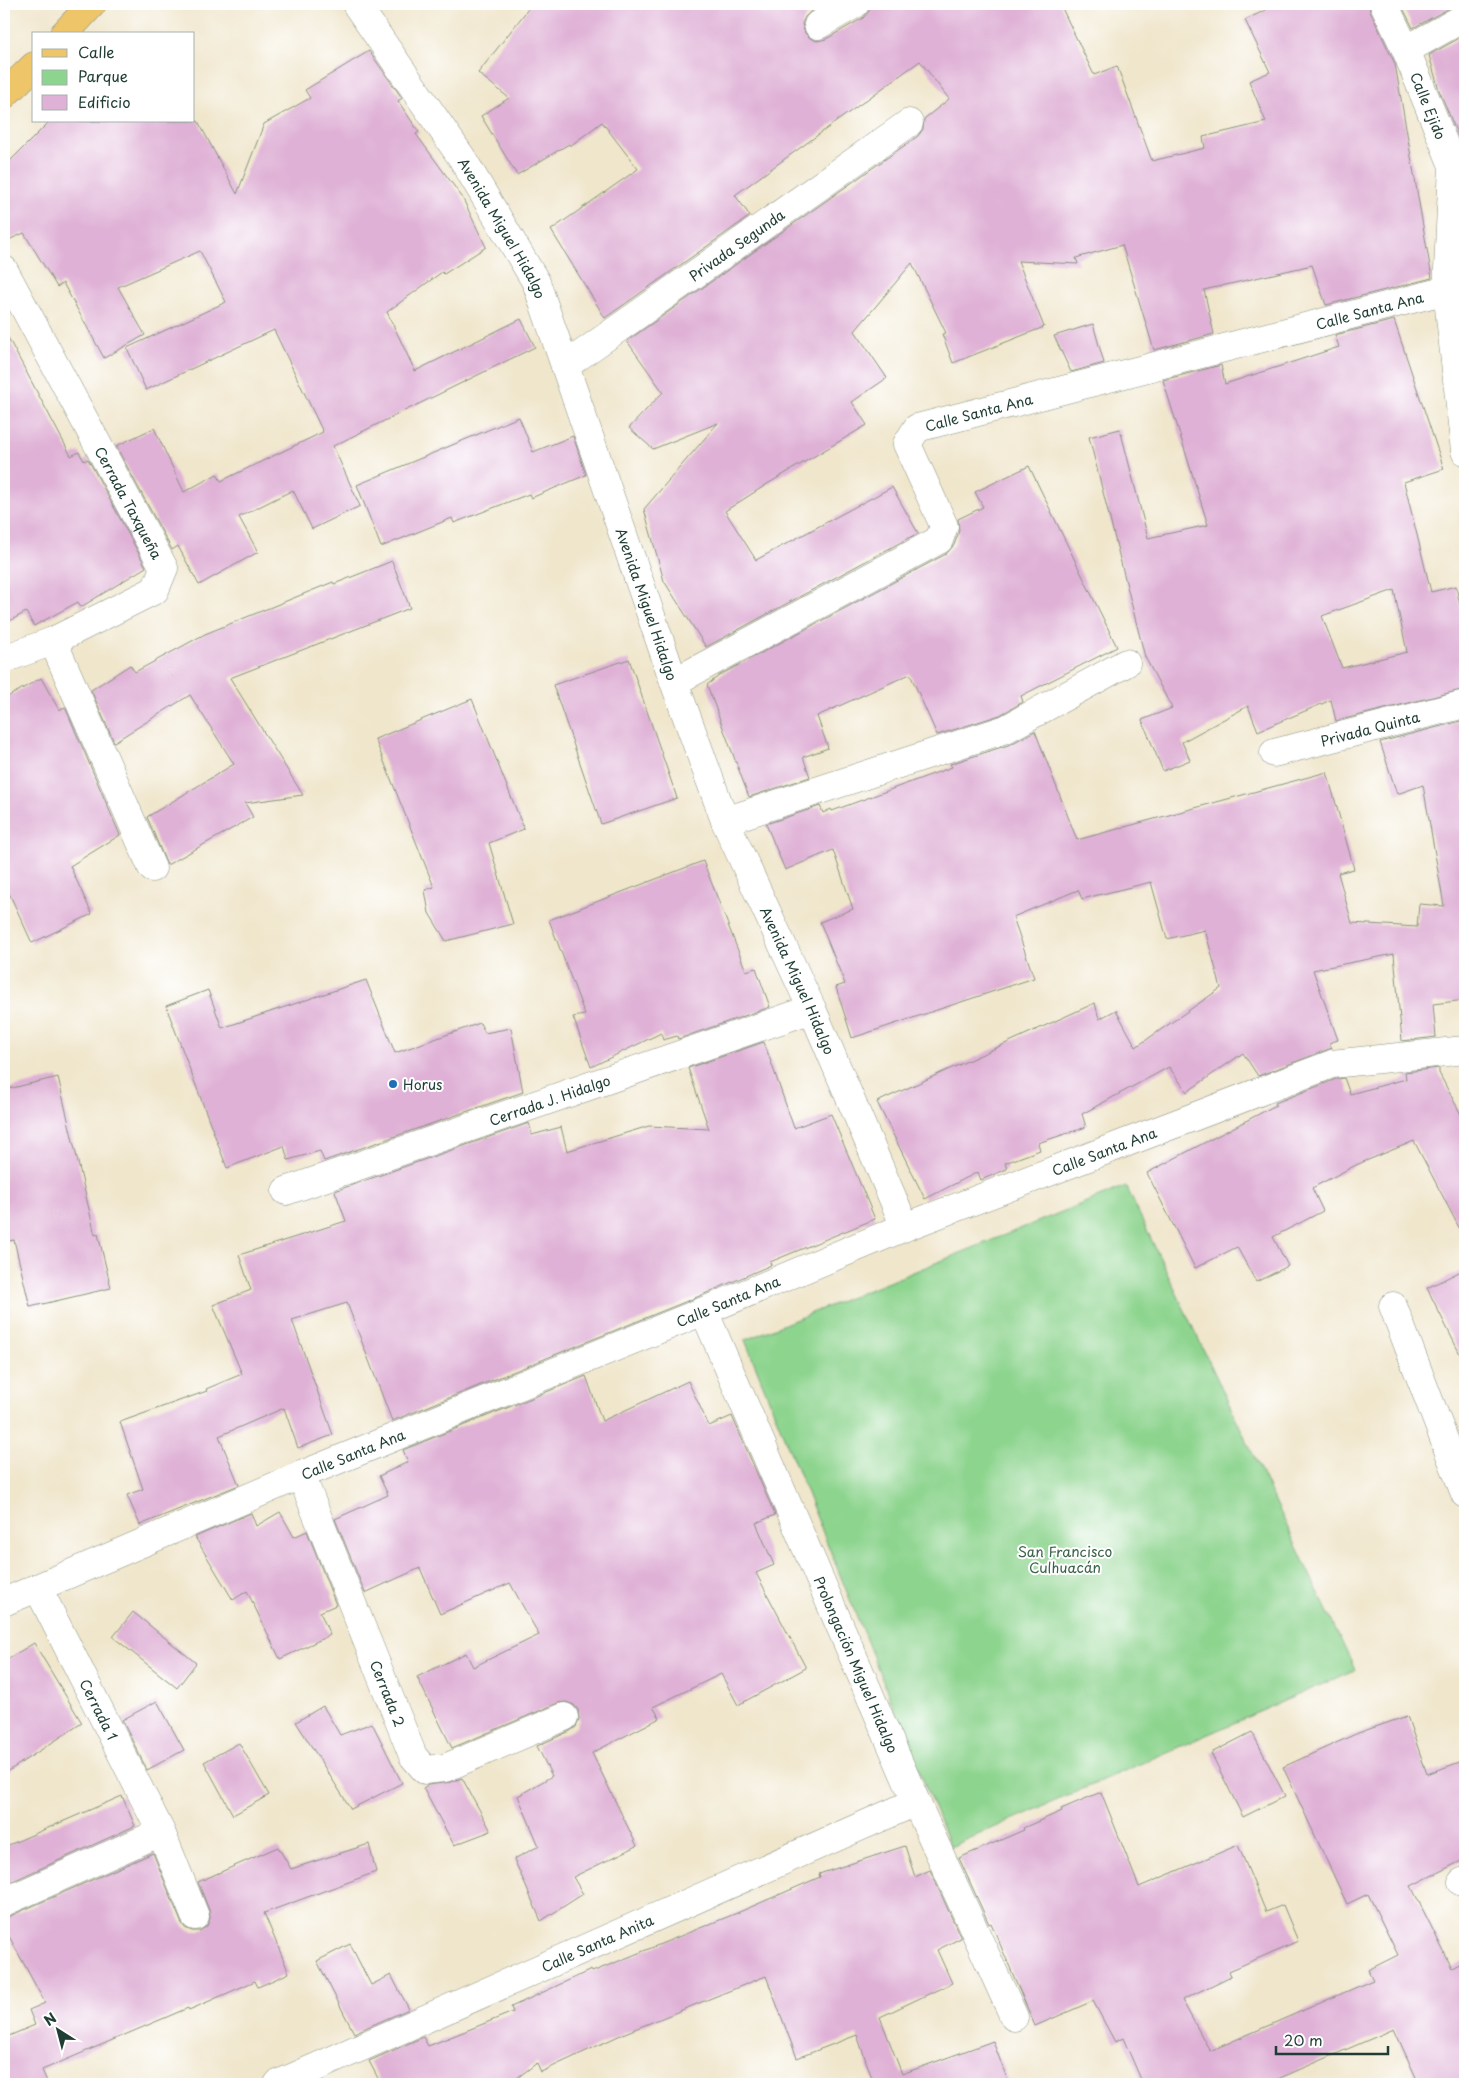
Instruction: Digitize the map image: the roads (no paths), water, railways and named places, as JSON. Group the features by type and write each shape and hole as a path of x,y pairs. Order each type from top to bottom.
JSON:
{"main road":[{"path":"66,32 92,4"},
{"path":"4,95 32,68"}],"street":[{"name":"Avenida Miguel Hidalgo","path":"356,4 462,158 536,282 674,682 725,821 812,1009 905,1227"},
{"path":"818,25 855,4"},
{"name":"Calle Ejido","path":"1384,4 1406,50 1453,166 1447,290 1462,389 1465,452"},
{"path":"1406,50 1465,16"},
{"name":"Privada Segunda","path":"565,366 909,123"},
{"name":"Cerrada Taxqueña","path":"4,270 164,568 155,590 53,641 4,660"},
{"name":"Calle Santa Ana","path":"674,682 939,540 944,526 908,444 916,428 1447,290"},
{"path":"53,641 152,868"},
{"path":"725,821 1006,729 1126,663"},
{"name":"Privada Quinta","path":"1274,753 1465,704"},
{"name":"Cerrada J. Hidalgo","path":"286,1191 812,1009"},
{"name":"Calle Santa Ana","path":"4,1602 301,1474 704,1311 905,1227 1332,1064 1465,1050"},
{"path":"1393,1306 1465,1494"},
{"name":"Prolongación Miguel Hidalgo","path":"704,1311 916,1802 1014,2017"},
{"name":"Cerrada 2","path":"301,1474 412,1756 425,1770 445,1768 564,1717"},
{"name":"Cerrada 1","path":"38,1588 161,1832 195,1916"},
{"name":"Calle Santa Anita","path":"278,2084 916,1802"},
{"path":"4,1902 161,1832"}],"place":[{"name":"Horus","path":"393,1084"}],"park label":[{"name":"San Francisco Culhuacán","path":"1065,1559"}]}
